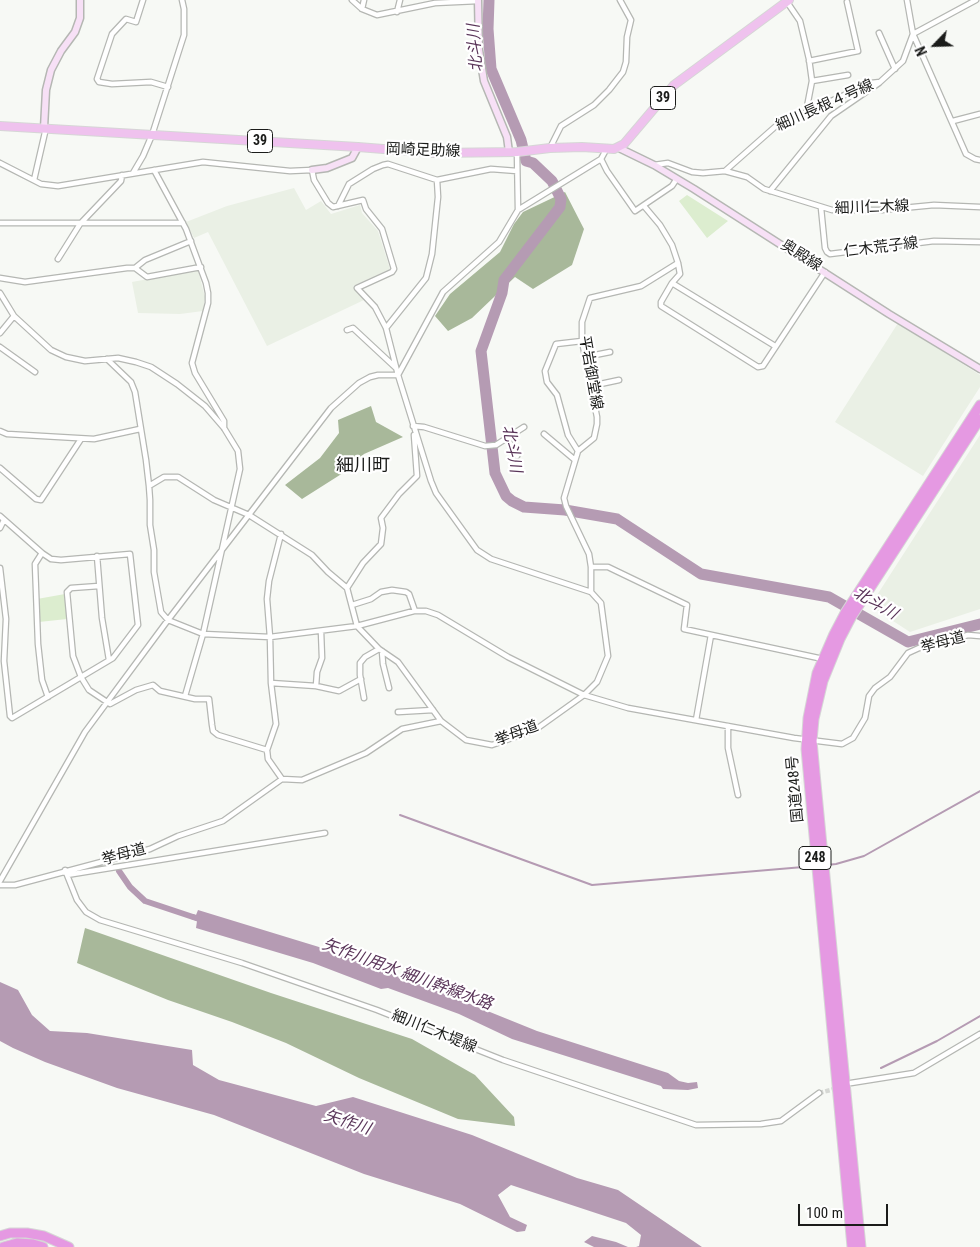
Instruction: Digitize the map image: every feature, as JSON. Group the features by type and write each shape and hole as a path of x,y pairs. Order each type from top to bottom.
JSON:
{"highway":[{"name":"国道248号","path":"852,1247 842,1108 808,718 817,673 823,659 855,604 980,405"},
{"name":"国道248号","path":"855,604 980,419"},
{"name":"国道248号","path":"809,740 823,681 849,615"},
{"name":"国道248号","path":"842,1108 860,1247"},
{"path":"0,1237 35,1235 54,1240 69,1247"},
{"path":"3,1247 17,1243 34,1244 44,1247"}],"main road":[{"name":"39","path":"619,148 674,85 788,1"},
{"name":"岡崎足助線","path":"0,126 434,153 518,151 550,148 619,148"}],"street":[{"path":"34,180 45,128 46,90 51,70 61,51 75,32 80,18 80,0"},
{"path":"143,0 136,22 126,20 112,34 98,79 99,82 112,84 151,82 168,87"},
{"path":"132,173 143,156 152,135 184,35 182,0"},
{"path":"352,0 362,9 377,15 436,2 478,0 478,50 484,81 507,137 518,151 518,210"},
{"path":"362,9 364,0"},
{"path":"397,12 400,0"},
{"path":"550,148 561,126 594,105 623,72 631,20 620,0"},
{"path":"907,0 913,34 966,154 980,160"},
{"path":"913,34 976,0"},
{"path":"788,1 800,21 809,60 812,81 806,112"},
{"path":"809,60 858,51 848,2"},
{"path":"879,33 895,69"},
{"name":"細川長根４号線","path":"725,171 771,129 871,83 880,82 903,60 913,34"},
{"path":"812,81 848,76"},
{"path":"770,191 831,116 880,82"},
{"path":"953,121 980,114"},
{"path":"0,163 45,184 64,186 203,162 290,170 312,170 327,168 352,158 358,147"},
{"path":"398,375 443,292 499,242 518,210 601,159 607,148"},
{"name":"奥殿線","path":"619,148 654,165 889,314 980,369"},
{"path":"601,159 607,171 636,211 672,186 676,180"},
{"name":"細川仁木線","path":"654,165 668,163 692,172 703,173 725,171 748,177 764,189 832,210 868,211 934,205 980,207"},
{"path":"338,206 348,184 373,169 388,164 437,180 491,169 517,171"},
{"path":"154,170 183,223 201,267 208,293 208,303 192,363 195,373 224,420 224,428"},
{"path":"107,359 133,386 137,401 149,486 154,572 161,612 168,620 203,634 270,637 357,626 415,611 426,611 438,615 508,657 584,695 597,682 608,656 601,603 590,592 490,559 477,550 436,493 423,460 386,328 374,307 357,288 392,272 394,269 382,229 366,209 363,200 333,207 328,203 314,180 312,170"},
{"path":"58,259 80,224 121,181 122,175"},
{"path":"386,328 426,278 432,254 438,197 437,180"},
{"path":"644,206 660,225 672,245 680,274 660,302 661,306 758,367 763,366 825,272"},
{"name":"仁木荒子線","path":"821,208 825,248 830,254 934,242 980,242"},
{"path":"0,224 183,223"},
{"path":"135,268 145,260 191,241"},
{"name":"平岩御堂線","path":"591,567 586,546 571,517 564,498 578,451 594,438 597,424 582,341 582,322 590,298 641,286 678,263"},
{"path":"0,278 26,282 127,268 135,268 147,277 201,267"},
{"path":"672,283 775,346"},
{"path":"0,293 14,316 51,350 66,357 85,361 118,358 128,360 151,367 177,384 205,406 224,428 238,451 240,464 231,508 203,634 185,696"},
{"path":"0,332 14,316"},
{"path":"347,330 353,328 397,369"},
{"path":"578,451 568,435 557,396 547,382 545,371 556,344 582,341"},
{"path":"0,347 35,372"},
{"path":"585,357 610,352"},
{"path":"0,881 85,732 249,515 338,402 359,383 370,377 398,375"},
{"path":"591,386 619,380"},
{"path":"413,426 424,427 485,446 496,445 524,427"},
{"path":"347,588 363,563 381,544 383,528 381,518 399,494 417,476 413,426"},
{"path":"0,431 7,434 81,439 100,438 140,429"},
{"path":"544,434 575,460"},
{"path":"507,438 517,456"},
{"path":"0,468 36,499 41,500 81,439"},
{"path":"149,486 164,477 178,478 214,500 249,515 281,534 312,555 347,588 357,626"},
{"path":"0,528 2,518 42,553 57,560 128,553 131,556 138,626 114,657 12,718 10,718 4,661 0,568"},
{"path":"281,534 269,581 267,599 271,683 276,724 267,750 268,760 282,779 302,780 366,753 402,729 441,721"},
{"path":"42,553 34,564 38,644 42,680 48,696"},
{"path":"97,556 109,660"},
{"path":"590,592 591,567 608,567 687,606 684,629 823,659"},
{"path":"99,586 71,588 68,592 73,656 81,677 89,690 110,704 136,690 153,685 160,691 195,699 210,700 213,731 218,735 267,750"},
{"path":"352,605 372,599 381,592 392,590 409,594 415,611"},
{"name":"挙母道","path":"357,626 381,650 398,662 441,721 466,740 492,745 536,730 584,695 628,708 809,740 842,744 853,738 865,718 869,696 875,688 890,677 908,653 968,635 980,636"},
{"path":"316,686 317,672 322,658 321,631"},
{"path":"696,720 711,635"},
{"path":"364,698 360,668 361,660 381,650 389,688"},
{"path":"271,683 316,686 339,691 361,679"},
{"path":"398,712 433,710"},
{"path":"728,726 728,748 738,795"},
{"name":"挙母道","path":"0,885 15,884 150,849 178,836 223,821 282,779"},
{"path":"67,875 325,833"},
{"name":"細川仁木堤線","path":"65,870 77,900 86,912 100,920 242,963 368,1007 503,1060 696,1125 761,1124 781,1120 819,1093"},
{"path":"851,1083 914,1072 980,1034"}],"shaded area":[{"path":"294,188 306,210 321,201 331,214 360,205 362,213 378,231 390,269 353,286 364,300 267,346 208,232 194,238 186,222 227,206"},
{"path":"198,270 205,297 203,311 180,314 138,313 132,282"},
{"path":"898,323 980,375 980,387 923,476 835,422"},
{"path":"980,435 980,609 910,632 870,606"}],"green space":[{"path":"565,192 584,229 572,265 533,289 515,277 472,318 448,331 435,316 450,294 500,252 514,224 523,212"},
{"path":"687,195 728,221 707,238 679,201"},
{"path":"371,406 376,422 403,437 364,454 343,473 302,499 285,485 320,458 339,433 338,420"},
{"path":"65,594 67,619 39,622 37,599"},
{"path":"85,928 271,993 412,1039 475,1075 514,1117 515,1126 458,1119 359,1078 286,1043 168,1000 77,963"}],"water":[{"name":"矢作川用水 細川幹線水路","path":"198,910 319,947 433,989 537,1031 668,1073 679,1081 697,1082 698,1088 688,1090 663,1089 661,1086 512,1039 459,1014 388,988 381,989 313,963 196,928 197,921 191,919"},
{"name":"矢作川","path":"0,982 18,990 32,1015 50,1031 87,1033 192,1050 193,1065 219,1080 316,1106 353,1097 472,1135 577,1178 618,1190 702,1247 636,1247 639,1246 641,1235 626,1223 511,1185 498,1195 510,1217 527,1225 525,1231 517,1232 460,1204 364,1174 214,1115 117,1088 45,1062 0,1041"},
{"path":"592,1236 628,1247 594,1247 584,1242"}],"waterway":[{"name":"北斗川","path":"489,0 488,29 491,69 521,140 526,161 533,163 552,181 561,199 560,207 504,280 502,293 481,351 495,473 506,496 524,507 565,510 617,519 701,574 829,597 908,642 980,624"},
{"path":"827,865 864,856 980,791"},
{"path":"400,815 592,885 815,866"},
{"name":"矢作川用水 細川幹線水路","path":"119,871 130,887 145,901 199,919"},
{"path":"881,1068 937,1041 980,1016"}],"tunnel":[{"path":"819,1093 838,1088"}],"district":[{"name":"細川町","path":"363,466"}]}
